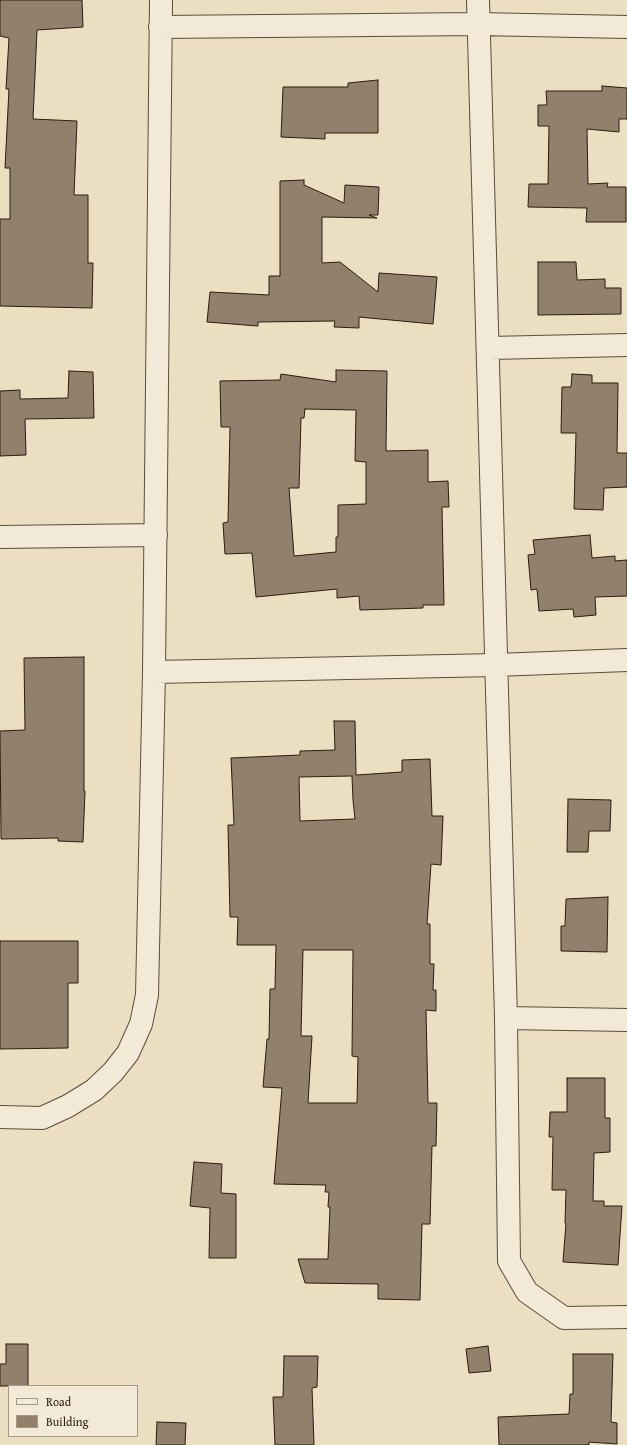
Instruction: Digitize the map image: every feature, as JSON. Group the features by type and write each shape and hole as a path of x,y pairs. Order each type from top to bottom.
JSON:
{"street":[{"path":"0,1117 42,1118 68,1106 94,1090 113,1072 128,1054 141,1024 147,995 156,534 161,0"},
{"path":"478,0 489,348 506,1018 509,1261 527,1292 564,1318 627,1317"},
{"path":"160,27 478,24 627,27"},
{"path":"489,348 627,345"},
{"path":"0,537 156,534"},
{"path":"154,672 496,665 627,660"},
{"path":"506,1018 627,1020"}],"building":[{"path":"0,0 82,0 83,27 37,30 33,119 77,121 74,195 88,195 88,263 93,263 92,308 0,306 0,219 10,219 10,168 5,168 9,89 6,89 9,38 0,36"},
{"path":"378,80 378,133 325,133 325,139 281,137 283,87 348,87 348,83"},
{"path":"602,86 627,88 627,119 619,119 619,132 587,129 588,184 608,183 607,187 626,187 626,222 586,222 587,208 528,207 529,184 548,184 549,126 538,126 538,105 547,105 546,91 602,91"},
{"path":"304,180 304,185 344,203 345,185 379,187 378,215 369,215 377,218 322,217 322,263 340,262 378,292 379,273 437,277 433,324 359,317 359,328 334,327 335,321 258,322 258,326 207,322 210,292 269,295 269,276 280,276 280,181"},
{"path":"538,262 576,262 577,280 605,279 605,288 621,288 621,314 538,315"},
{"path":"336,370 387,371 386,451 428,450 428,482 448,481 449,507 442,507 444,605 423,605 423,608 360,610 359,596 337,598 337,589 256,597 252,553 225,554 223,523 228,522 230,427 221,427 220,381 280,380 281,374 336,382","holes":["305,409 356,410 355,461 366,462 366,504 338,505 338,537 336,537 336,552 294,556 289,488 299,488 301,418 304,418"]},
{"path":"69,371 93,372 94,418 25,419 26,455 0,456 0,391 20,390 20,399 68,398"},
{"path":"572,374 592,375 592,383 618,383 617,453 627,453 627,487 604,488 603,510 574,509 576,433 561,433 562,387 571,387"},
{"path":"590,535 592,558 615,556 615,561 627,560 627,596 595,597 596,615 574,617 573,609 539,611 537,589 531,590 528,555 535,554 533,540"},
{"path":"84,657 85,791 83,842 58,841 58,838 1,839 0,731 25,730 24,658"},
{"path":"334,721 355,721 356,775 402,772 402,760 430,759 432,816 443,816 441,865 431,864 427,924 430,924 430,964 434,964 433,990 436,990 436,1011 426,1010 428,1103 437,1103 436,1146 432,1146 430,1224 422,1224 420,1300 378,1299 378,1284 305,1283 298,1259 328,1259 330,1207 328,1207 329,1192 325,1192 326,1185 274,1184 282,1088 263,1087 267,1039 269,1039 270,989 275,989 276,945 237,945 238,917 230,917 228,825 234,825 231,758 300,755 300,751 335,750","holes":["352,776 355,819 300,821 299,777","303,950 353,950 352,1056 358,1057 357,1103 308,1103 312,1036 301,1036"]},
{"path":"568,799 611,800 610,831 589,831 588,852 567,852"},
{"path":"608,897 607,952 561,951 561,926 565,926 566,899"},
{"path":"0,941 78,941 78,983 68,983 68,1048 0,1049"},
{"path":"567,1078 605,1078 605,1118 610,1118 610,1152 594,1153 593,1201 604,1201 604,1206 622,1206 618,1265 563,1262 566,1223 566,1190 552,1190 553,1137 549,1137 550,1112 567,1112"},
{"path":"194,1162 222,1164 221,1193 236,1194 236,1258 209,1258 210,1208 190,1206"},
{"path":"6,1344 28,1344 28,1385 0,1386 0,1364 6,1364"},
{"path":"488,1346 491,1371 469,1373 466,1349"},
{"path":"573,1354 613,1354 611,1422 617,1423 617,1444 589,1442 589,1445 499,1445 498,1417 569,1414 570,1394 573,1394"},
{"path":"284,1356 318,1356 317,1387 312,1388 314,1445 275,1445 273,1397 283,1397"},
{"path":"157,1422 186,1423 185,1445 156,1445"}]}
